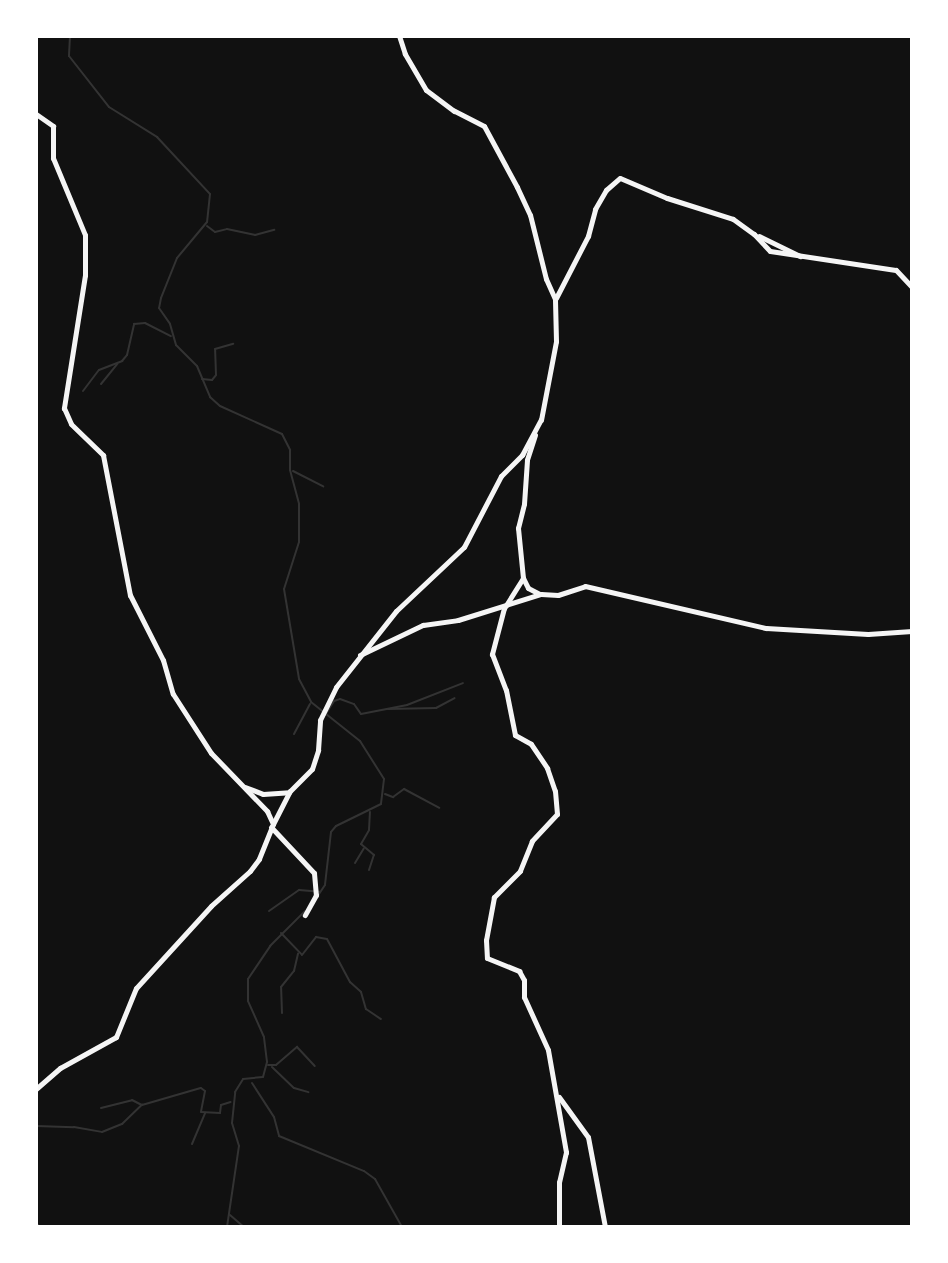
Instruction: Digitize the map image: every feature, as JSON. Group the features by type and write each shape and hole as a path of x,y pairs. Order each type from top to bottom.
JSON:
{"street":[{"path":"399,36 405,54 426,90 454,111 484,126 530,215 546,279 555,299 556,341 541,420 527,460 524,504 518,528 523,578 528,588 541,594 558,595 585,586 597,587 766,628 868,634 912,631"},
{"path":"36,114 53,126 53,158 85,235 85,275 64,408 71,424 103,455 130,595 163,660 173,694 194,730 267,811 272,826 314,873 316,895 305,915"},
{"path":"555,299 588,236 595,209 606,190 620,178 667,198 733,219 770,251 896,270 912,287"},
{"path":"36,1089 60,1068 116,1037 136,988 211,906 250,871 259,859 290,791 312,769 324,707 359,655 396,611 464,547 489,496 522,455 541,420"},
{"path":"523,578 504,608 492,654 506,690 515,735 531,744 547,768 555,791 557,814 532,841 520,871 494,897 486,940 487,958 519,971 524,980 524,997 548,1050 566,1152 559,1182 559,1227"},
{"path":"359,655 423,625 504,608 541,594"},
{"path":"242,786 263,794 290,791"},
{"path":"556,1093 588,1137 605,1227"}],"waterway":[{"path":"70,36 69,56 109,107 157,137 210,194 207,222 177,258 161,298 159,308 170,324 176,345 197,366 210,397 220,406 282,434 290,450 290,470 299,504 299,542 284,589 299,679 311,702 360,741 384,779 381,804 336,826 331,832 325,885 317,897"},
{"path":"207,226 215,232 227,229 255,235 274,230"},
{"path":"83,391 99,370 122,361 127,355 134,324 145,323 171,336"},
{"path":"202,379 212,380 216,375 215,349 233,344"},
{"path":"101,384 117,364"},
{"path":"293,471 323,486"},
{"path":"325,715 334,701 340,699 354,704 361,714 407,705 463,683"},
{"path":"388,709 436,708 455,698"},
{"path":"294,734 310,704"},
{"path":"385,794 393,797 404,789 439,808"},
{"path":"369,870 374,855 361,844 369,830 370,812"},
{"path":"355,863 364,848"},
{"path":"269,911 299,890 320,892"},
{"path":"227,1227 239,1146 232,1123 235,1092 243,1079 263,1077 267,1062 264,1037 248,1001 248,979 270,946 305,911"},
{"path":"281,933 302,955 316,937 327,939 350,982 361,992 366,1009 381,1019"},
{"path":"282,1013 281,987 294,971 298,953"},
{"path":"268,1065 276,1065 297,1047 315,1066"},
{"path":"272,1067 294,1088 308,1092"},
{"path":"252,1083 274,1117 279,1136 364,1171 375,1179 402,1227"},
{"path":"36,1126 74,1127 102,1132 122,1124 142,1105 201,1088 205,1091 201,1112 220,1113 221,1105 231,1102"},
{"path":"101,1108 132,1100 142,1105"},
{"path":"192,1144 205,1113"},
{"path":"230,1215 244,1227"},
{"path":"252,1227 262,1226"}]}
